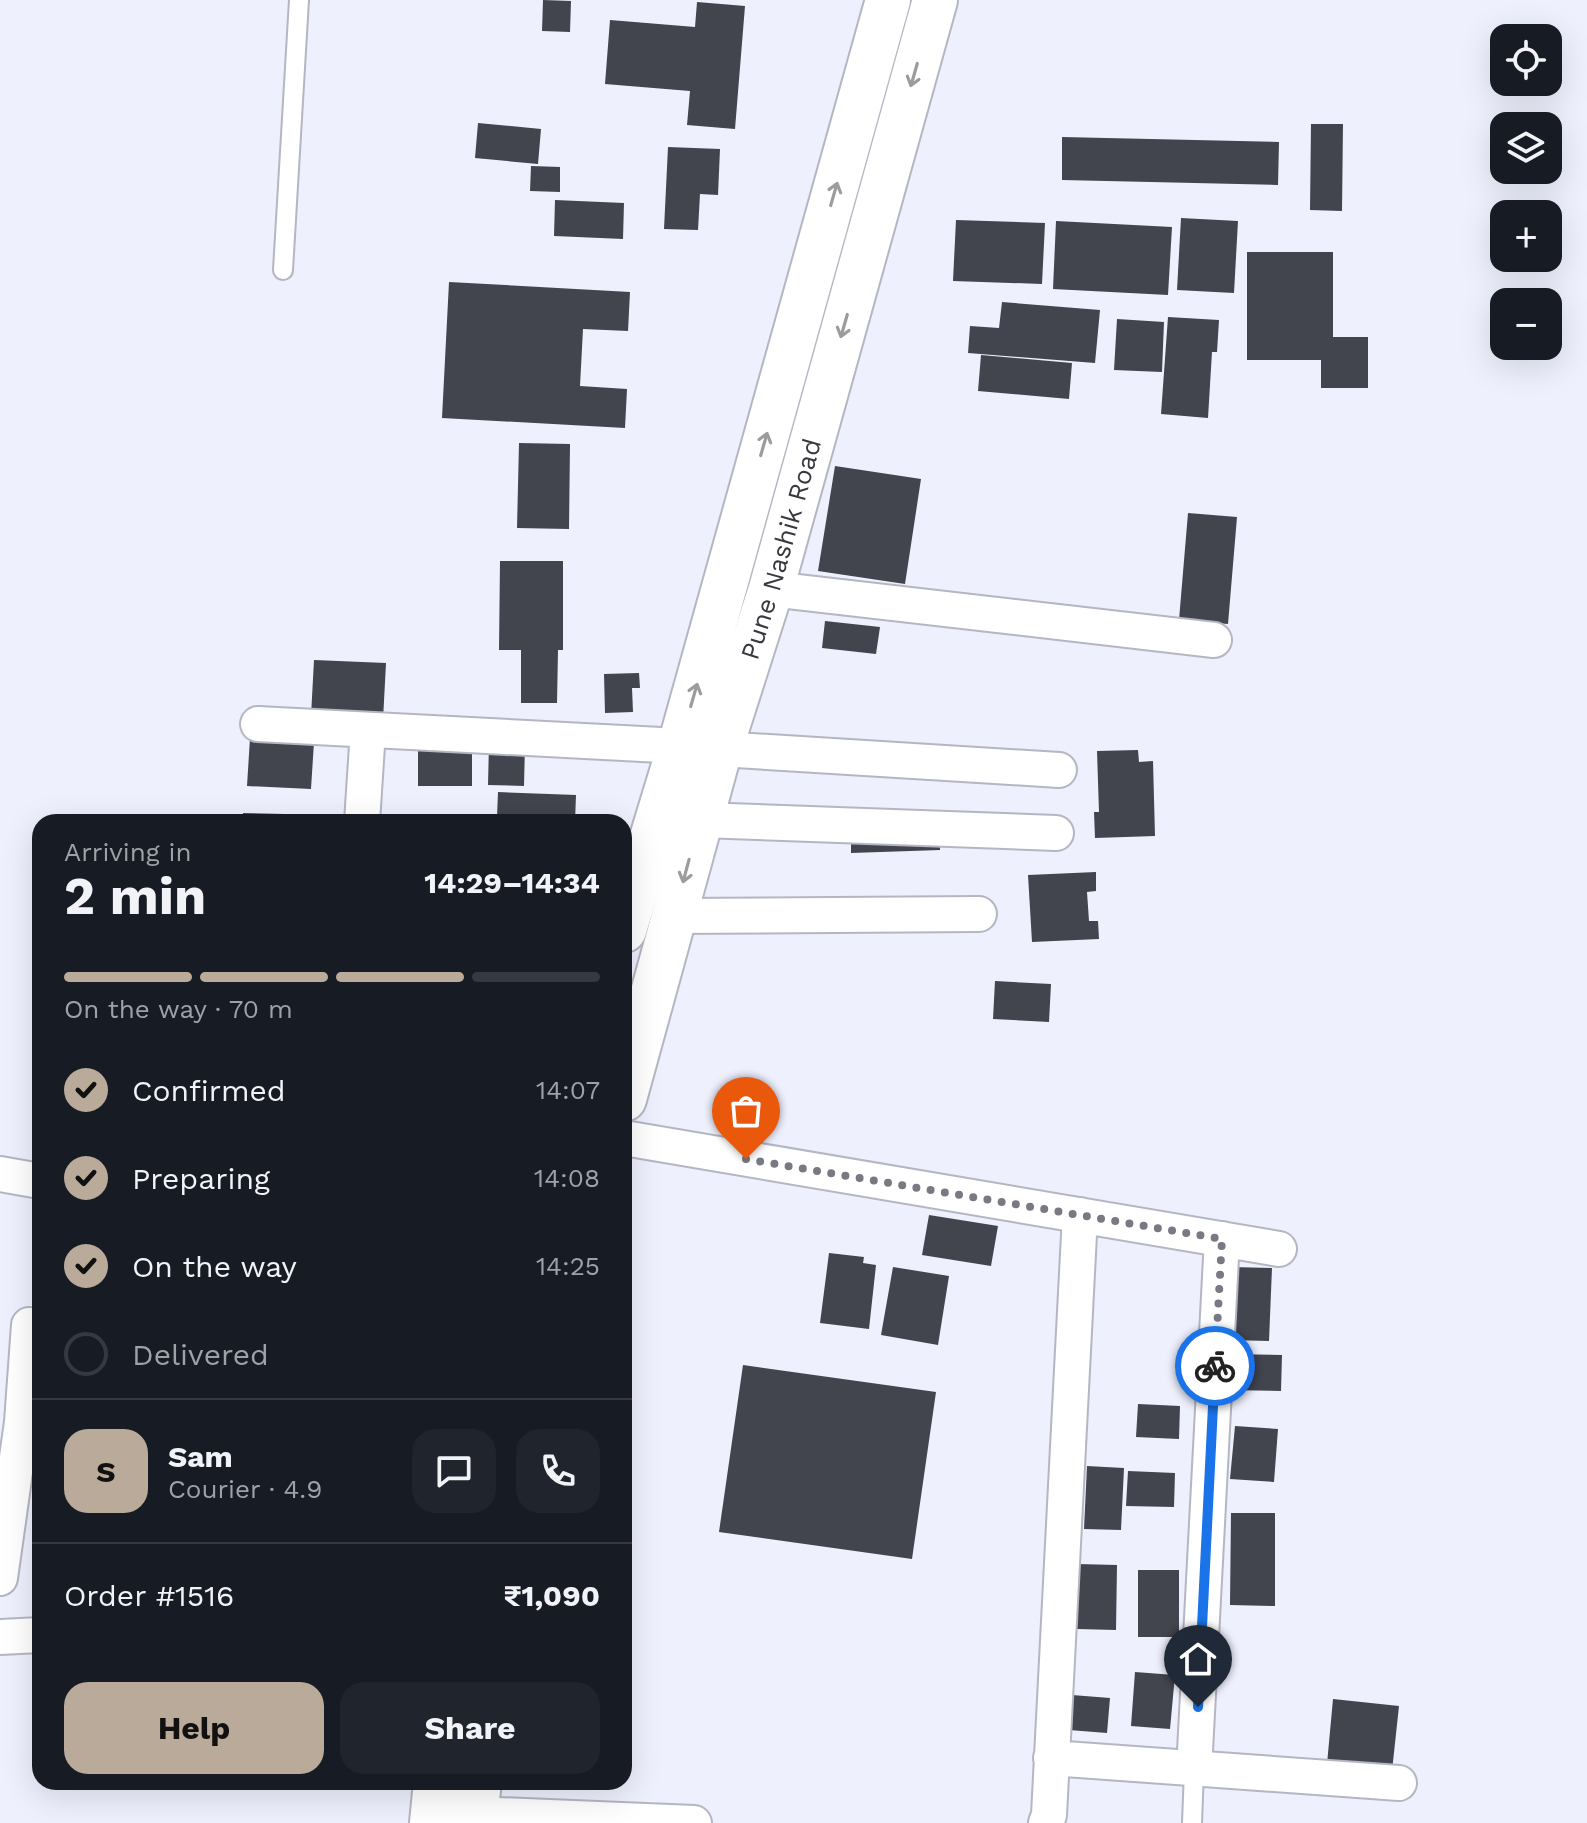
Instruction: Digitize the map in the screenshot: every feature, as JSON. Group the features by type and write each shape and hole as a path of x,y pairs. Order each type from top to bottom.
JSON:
{"highway":[{"name":"Pune Nashik Road","path":"632,1070 701,820 700,748 888,0"},
{"name":"Pune Nashik Road","path":"632,911 771,589 935,0"},
{"path":"432,1823 435,1790"}],"street":[{"path":"771,589 1214,640"},
{"path":"258,724 1059,770"},
{"path":"363,814 368,730"},
{"path":"701,820 1056,833"},
{"path":"674,916 979,914"},
{"path":"632,1139 1279,1249"},
{"path":"0,1174 32,1180"},
{"path":"1046,1823 1049,1815 1080,1215"},
{"path":"1194,1770 1222,1239"},
{"path":"0,1578 2,1545 26,1496 21,1416 29,1325"},
{"path":"0,1637 32,1635"},
{"path":"1051,1758 1399,1783"},
{"path":"476,1806 694,1823"}],"lane":[{"path":"283,270 299,0"},
{"path":"1192,1823 1194,1770"}],"building":[{"path":"543,0 571,1 570,32 542,31"},
{"path":"697,2 745,6 735,129 687,125 690,91 605,84 610,20 695,27"},
{"path":"478,123 541,129 538,164 475,158"},
{"path":"1311,124 1343,124 1342,211 1310,210"},
{"path":"1062,137 1279,142 1278,185 1062,180"},
{"path":"668,147 720,149 718,195 700,194 698,230 664,229"},
{"path":"531,166 560,167 560,192 530,191"},
{"path":"555,200 624,203 623,239 554,236"},
{"path":"1181,218 1238,221 1234,293 1177,290"},
{"path":"956,220 1045,223 1042,284 953,281"},
{"path":"1056,221 1172,227 1168,295 1053,289"},
{"path":"1247,252 1333,252 1333,337 1368,337 1368,388 1321,388 1321,360 1247,360"},
{"path":"449,282 630,292 628,331 583,329 580,386 627,389 625,428 442,418"},
{"path":"1002,302 1100,310 1095,363 968,353 970,326 999,328"},
{"path":"1168,317 1219,320 1217,352 1212,352 1208,418 1161,414"},
{"path":"1117,319 1164,322 1162,372 1114,370"},
{"path":"981,355 1072,363 1069,399 978,391"},
{"path":"519,443 570,444 569,529 517,528"},
{"path":"835,466 921,479 905,584 818,571"},
{"path":"1188,513 1237,517 1228,624 1179,620"},
{"path":"500,561 563,561 563,650 558,650 557,703 521,703 521,650 499,650"},
{"path":"825,621 880,627 876,654 822,648"},
{"path":"314,660 386,663 383,720 311,716"},
{"path":"639,673 640,688 632,688 633,712 605,713 604,674"},
{"path":"250,738 314,742 311,789 247,786"},
{"path":"418,740 472,740 472,786 418,786"},
{"path":"489,743 525,744 524,786 488,785"},
{"path":"1138,750 1139,762 1153,761 1155,836 1095,838 1094,812 1099,812 1097,751"},
{"path":"498,792 576,795 575,814 497,814"},
{"path":"940,831 940,850 851,853 851,834"},
{"path":"1096,872 1096,891 1087,892 1089,921 1098,921 1099,939 1032,942 1028,875"},
{"path":"995,981 1051,984 1049,1022 993,1019"},
{"path":"929,1215 998,1226 991,1266 922,1255"},
{"path":"829,1253 864,1257 863,1263 876,1265 869,1329 820,1323"},
{"path":"893,1267 949,1276 938,1345 881,1335"},
{"path":"1231,1267 1272,1268 1269,1341 1229,1340"},
{"path":"1225,1354 1282,1355 1281,1391 1224,1390"},
{"path":"743,1365 936,1392 912,1559 719,1532"},
{"path":"1138,1404 1180,1406 1179,1439 1136,1437"},
{"path":"1235,1426 1278,1429 1274,1482 1230,1479"},
{"path":"1087,1466 1124,1468 1121,1530 1084,1529"},
{"path":"1128,1471 1175,1473 1174,1507 1126,1506"},
{"path":"1231,1513 1275,1513 1275,1606 1230,1605"},
{"path":"1077,1564 1117,1565 1116,1630 1077,1629"},
{"path":"1138,1570 1179,1570 1179,1637 1138,1637"},
{"path":"1135,1672 1175,1675 1170,1729 1131,1726"},
{"path":"1072,1695 1110,1698 1107,1733 1069,1730"},
{"path":"1333,1699 1399,1706 1392,1771 1327,1764"}],"way so far":[{"path":"746,1159 1222,1239 1215,1366"}],"route":[{"path":"1198,1707 1215,1366"}]}
